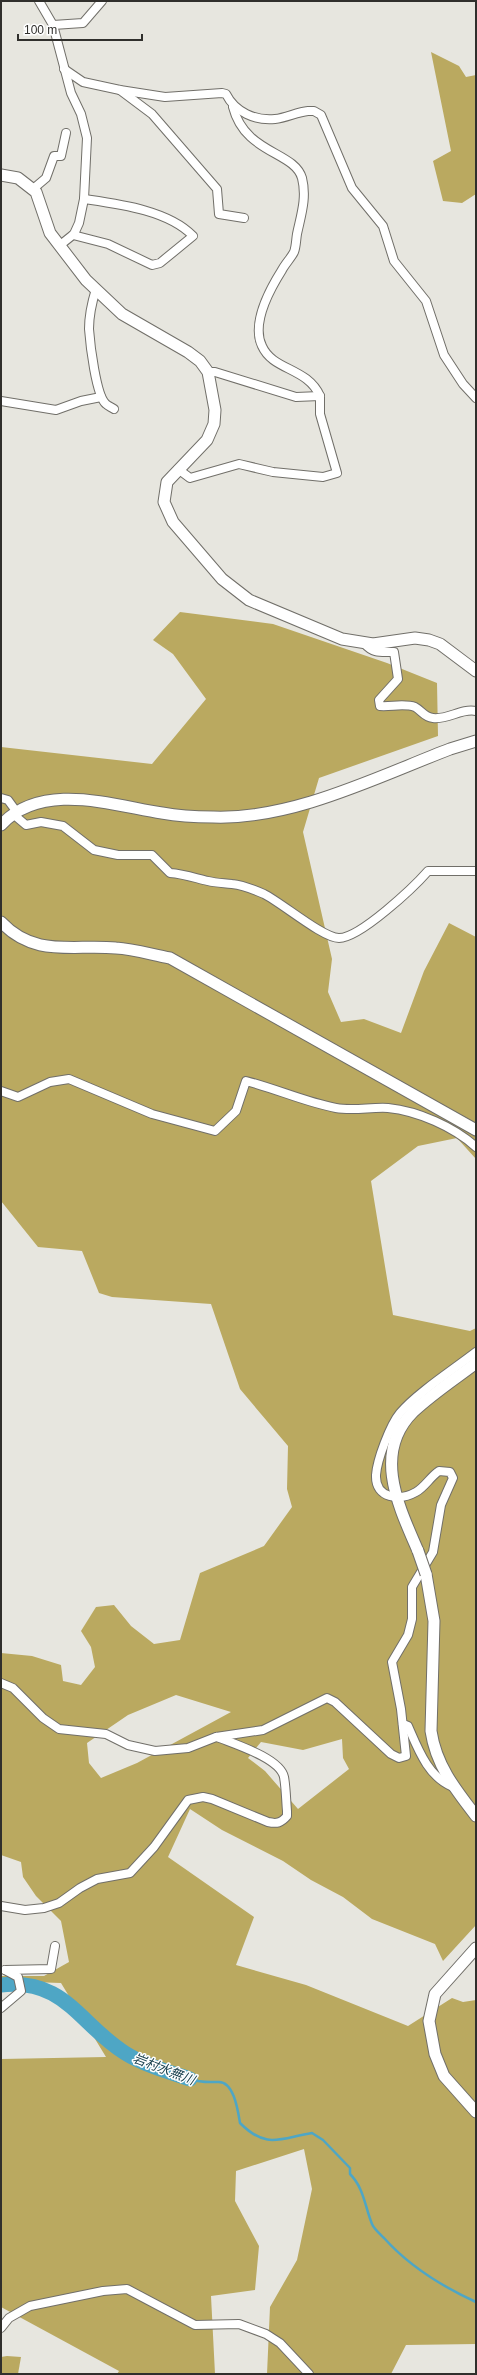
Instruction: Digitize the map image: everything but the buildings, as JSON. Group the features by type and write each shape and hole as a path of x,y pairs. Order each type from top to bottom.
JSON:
{"street":[{"path":"39,1 53,25 71,93 86,129 84,199 73,235 59,246"},
{"path":"53,25 83,24 102,1"},
{"path":"64,69 83,82 164,97 226,94 233,107 239,124 246,134 266,149 290,162 301,175 305,198 294,252 271,290 258,328 262,347 266,353 276,362 311,381 320,396 320,414 337,473 323,476 273,472 239,464 190,478 178,469"},
{"path":"120,90 152,114 217,189 220,214 244,218"},
{"path":"233,107 246,114 273,119 308,111 314,111 321,115 352,188 383,226 394,261 426,301 444,355 463,384 476,398"},
{"path":"33,189 46,178 54,156 61,156 66,133"},
{"path":"1,175 18,178 33,189 41,202 50,233 86,280 122,314 188,352 200,361 208,372 215,410 214,424 207,440 167,482 164,502 167,512 198,552 222,579 249,600 342,639 364,644 415,638 429,640 440,644 476,670"},
{"path":"73,235 108,244 152,265 160,263 193,236 188,231 154,213 84,199"},
{"path":"96,289 89,328 101,397 105,404 114,409"},
{"path":"208,372 216,372 296,397 320,396"},
{"path":"1,401 49,411 101,397"},
{"path":"364,644 370,651 394,652 398,679 380,700 380,706 395,705 416,707 424,715 433,718 466,710 476,711"},
{"path":"1,825 15,812 37,802 55,799 97,802 164,814 244,817 289,809 450,749 476,741"},
{"path":"1,798 8,800 15,812 26,825 41,822 63,826 94,850 118,856 152,855 170,873 188,875 209,882 234,884 263,894 283,904 318,929 340,938 352,935 411,890 428,871 476,871"},
{"path":"1,922 12,934 42,946 78,949 116,948 170,958 476,1130"},
{"path":"1,1091 18,1097 50,1082 69,1079 152,1114 215,1131 236,1111 246,1081 280,1090 306,1102 339,1108 388,1108 420,1114 461,1134 476,1147"},
{"path":"1,1683 13,1688 42,1718 59,1730 106,1734 128,1745 155,1751 188,1748 216,1737 263,1730 327,1698 335,1702 391,1754 399,1758 406,1756 403,1724 392,1662 408,1635 412,1619 412,1587 433,1552 441,1504 453,1482 452,1475 445,1471 439,1472 416,1492 396,1497 384,1494 380,1490 376,1475 387,1438 399,1414 476,1352"},
{"path":"476,1363 430,1398 402,1425 394,1440 390,1464 396,1497 426,1574 434,1622 431,1731 439,1761 453,1787 476,1816"},
{"path":"403,1724 408,1726 417,1748 438,1780 453,1787"},
{"path":"1,1906 26,1910 44,1908 59,1904 80,1888 104,1876 130,1874 154,1847 188,1800 203,1797 212,1799 277,1824 287,1816 284,1776 280,1768 260,1756 216,1737"},
{"path":"3,1969 51,1969 55,1946"},
{"path":"476,1948 434,1994 428,2021 434,2054 444,2076 476,2112"},
{"path":"1,2008 21,1991 18,1977 3,1969"},
{"path":"1,2328 9,2318 30,2306 103,2291 128,2289 195,2325 239,2324 266,2334 280,2343 309,2374"}],"shaded area":[{"path":"431,52 459,66 466,77 476,75 476,194 462,203 443,201 433,161 451,151"},
{"path":"180,612 273,624 387,663 437,683 438,736 319,778 303,832 332,959 328,992 341,1022 364,1019 401,1033 424,971 449,923 476,937 476,1159 457,1138 418,1146 371,1181 393,1315 470,1331 476,1328 476,1925 443,1961 435,1944 372,1919 343,1897 311,1880 283,1861 222,1830 190,1809 168,1857 254,1917 236,1965 306,1985 408,2026 452,1998 463,2002 476,2000 476,2344 406,2345 391,2374 267,2374 270,2307 297,2260 312,2189 304,2149 236,2171 235,2201 259,2246 255,2290 211,2296 215,2374 117,2374 119,2371 1,2307 1,2059 106,2057 61,1983 1,1981 1,1976 44,1976 69,1962 61,1921 36,1896 23,1877 21,1862 1,1855 1,1653 32,1656 61,1665 63,1681 81,1685 95,1667 91,1647 81,1631 96,1607 114,1605 131,1626 154,1644 180,1640 200,1573 264,1546 292,1507 287,1489 288,1446 240,1389 211,1304 112,1297 99,1293 82,1251 38,1247 1,1201 1,747 152,764 206,699 173,654 153,640","holes":["176,1695 231,1712 137,1763 101,1778 89,1763 87,1743 128,1715","342,1739 343,1758 349,1769 298,1809 265,1771 248,1758 261,1742 303,1750"]},
{"path":"1,2357 21,2357 18,2374 1,2374"}],"waterway":[{"name":"岩村水無川","path":"1,1985 23,1985 41,1989 56,1996 70,2006 109,2041 125,2053 148,2065 190,2079"},
{"name":"岩村水無川","path":"190,2079 201,2082 218,2082 228,2086 234,2098 240,2123 258,2137 274,2140 312,2133 323,2140 350,2168 350,2174 355,2179 364,2198 374,2228 415,2267 438,2282 476,2302"}]}
